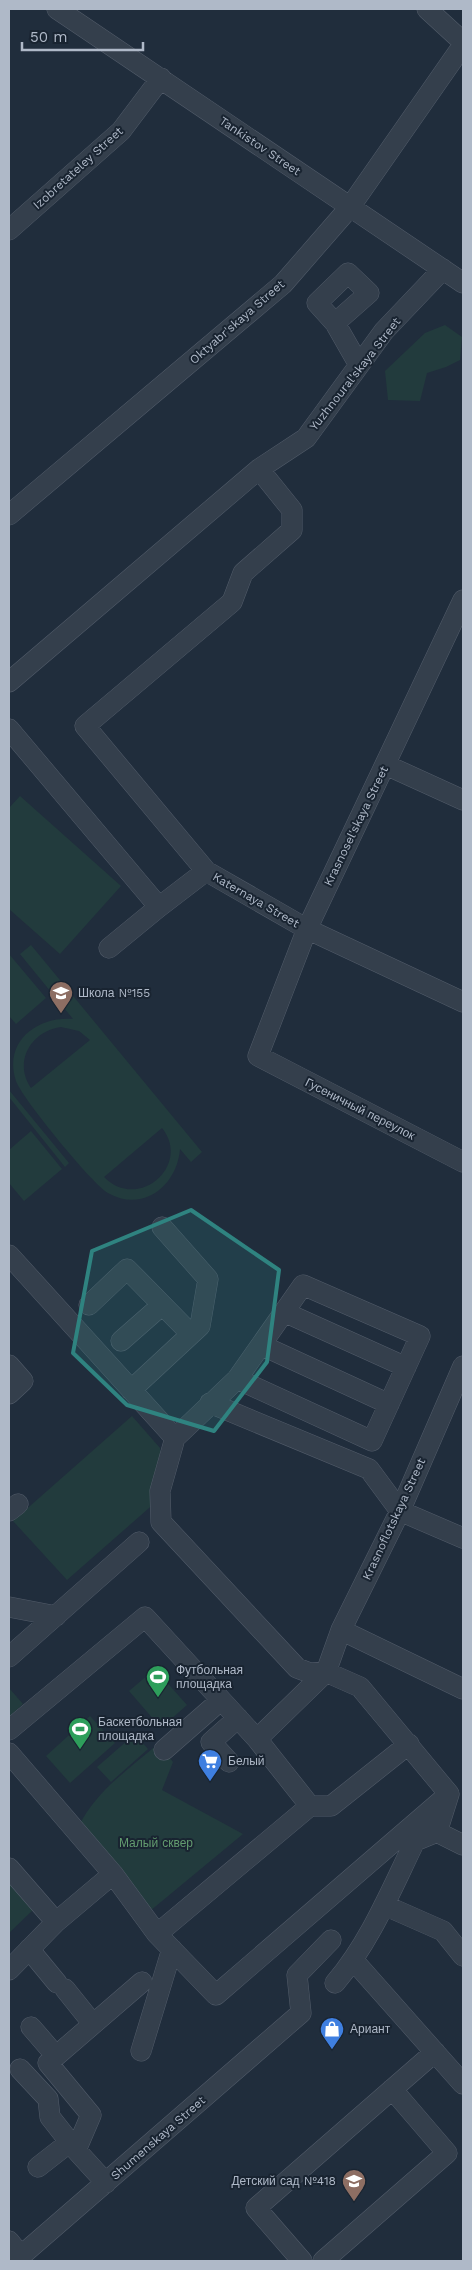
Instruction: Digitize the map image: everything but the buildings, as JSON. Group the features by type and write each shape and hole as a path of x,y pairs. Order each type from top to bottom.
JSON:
{"street":[{"name":"Tankistov Street","path":"57,9 463,283"},
{"path":"427,9 460,36"},
{"name":"Oktyabr'skaya Street","path":"9,515 283,284 350,207 460,36"},
{"name":"Izobretateley Street","path":"9,230 122,131 161,78"},
{"name":"Yuzhnoural'skaya Street","path":"9,682 259,469 306,438 384,331 442,268"},
{"path":"335,323 359,365"},
{"path":"206,871 85,726 232,602 243,573 292,530 292,510 259,469"},
{"name":"Krasnosel'skaya Street","path":"258,1056 307,929 463,600"},
{"path":"9,729 158,908"},
{"path":"386,765 463,800"},
{"name":"Katernaya Street","path":"109,948 206,871 307,929 463,1002"},
{"name":"Гусеничный переулок","path":"258,1056 463,1162"},
{"path":"131,1390 200,1326 208,1279 162,1227"},
{"path":"9,1255 175,1438"},
{"path":"89,1305 127,1270 191,1334"},
{"path":"237,1379 372,1442 420,1336 303,1285 237,1379 175,1438 160,1491 160,1522 297,1668 310,1673 326,1672 360,1687 449,1794"},
{"path":"121,1341 162,1305"},
{"path":"284,1312 406,1367"},
{"path":"261,1345 389,1404"},
{"path":"9,1365 23,1381 9,1394"},
{"name":"Krasnoflotskaya Street","path":"326,1672 341,1630 400,1511 463,1366"},
{"path":"210,1403 369,1469 400,1511 463,1538"},
{"path":"9,1657 139,1542"},
{"path":"9,1607 56,1616"},
{"path":"9,1730 144,1616 220,1701 257,1739 310,1806"},
{"path":"341,1630 463,1689"},
{"path":"257,1739 326,1672"},
{"path":"164,1750 220,1701"},
{"path":"229,1762 211,1742 238,1718"},
{"path":"157,1934 310,1806 331,1806 409,1744"},
{"path":"9,1753 113,1874 157,1934 216,1995 449,1794"},
{"path":"438,1832 449,1794"},
{"path":"335,1983 354,1961 415,1841 438,1832 463,1845"},
{"path":"9,1868 56,1922"},
{"path":"9,1970 56,1922 113,1874"},
{"path":"384,1905 443,1931 463,1933"},
{"path":"443,1931 463,1956"},
{"name":"Shumenskaya Street","path":"15,2253 106,2183 301,2013 297,1975 331,1940"},
{"path":"141,2051 172,1949"},
{"path":"29,1950 93,2024"},
{"path":"354,1961 463,2084"},
{"path":"38,2167 73,2146 91,2115 48,2063 142,1982"},
{"path":"31,2027 56,2056"},
{"path":"302,2261 256,2208 436,2052"},
{"path":"20,2069 48,2099 50,2117 106,2183"},
{"path":"323,2261 447,2153 392,2090"}],"highlighted area":[{"path":"191,1210 279,1270 267,1362 214,1431 127,1405 73,1353 92,1251"}],"green space":[{"path":"445,325 462,337 460,360 427,373 420,401 388,400 385,371 425,333"},
{"path":"20,796 121,886 60,954 9,909 9,808"},
{"path":"31,945 202,1152 191,1162 180,1149 172,1174 165,1184 145,1198 134,1200 121,1198 108,1193 100,1187 43,1121 16,1081 13,1067 14,1054 26,1034 47,1022 73,1019 20,954","holes":["61,1027 79,1031 90,1040 31,1088 24,1068 28,1049 41,1035","162,1128 170,1142 170,1156 166,1169 157,1180 145,1187 132,1189 117,1186 104,1177"]},
{"path":"9,954 46,998 16,1024 9,1016"},
{"path":"9,1090 69,1163 65,1167 9,1097"},
{"path":"31,1131 62,1169 24,1201 9,1183 9,1150"},
{"path":"132,1416 160,1448 165,1494 67,1580 13,1521"},
{"name":"Футбольная площадка","path":"155,1669 187,1705 161,1728 129,1691"},
{"path":"9,1688 23,1704 9,1717"},
{"name":"Баскетбольная площадка","path":"90,1716 115,1743 70,1783 46,1756"},
{"path":"135,1734 148,1749 111,1782 97,1767"},
{"name":"Малый сквер","path":"158,1744 173,1762 162,1790 243,1834 150,1911 79,1826 94,1802 104,1791"},
{"path":"9,1878 35,1908 9,1933"}],"place":[{"name":"Школа №155","path":"61,1014"},
{"name":"Футбольная площадка","path":"158,1698"},
{"name":"Баскетбольная площадка","path":"80,1750"},
{"name":"Белый","path":"210,1782"},
{"name":"Ариант","path":"332,2050"},
{"name":"Детский сад №418","path":"354,2202"}]}
